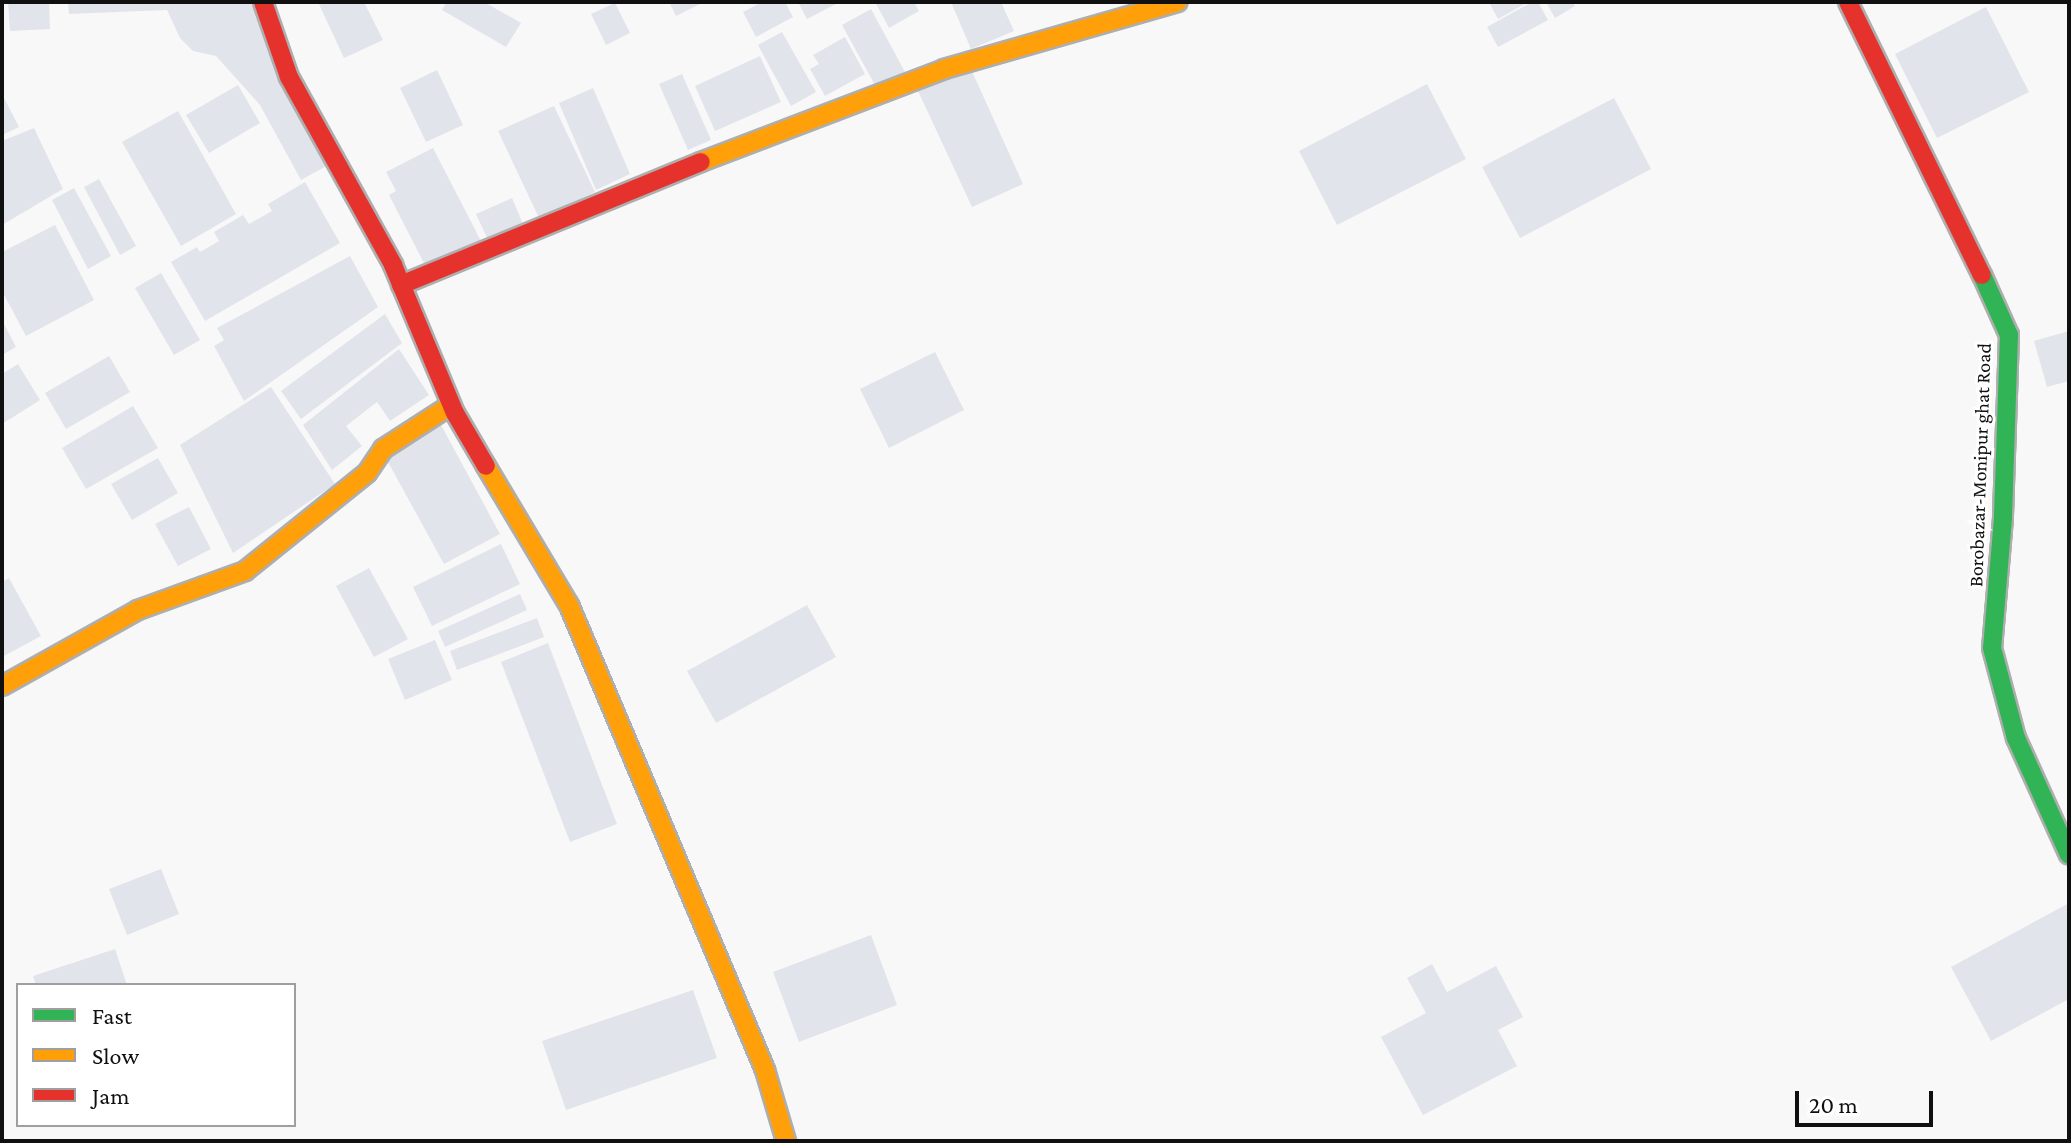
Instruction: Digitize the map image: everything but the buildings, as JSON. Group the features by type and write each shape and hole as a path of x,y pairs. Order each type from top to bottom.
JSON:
{"street":[{"path":"263,2 289,77 401,285 451,405 569,605 765,1070 786,1141"},
{"path":"401,285 610,197 944,69 1178,2"},
{"name":"Borobazar-Monipur ghat Road","path":"1848,2 1951,207 2009,335 2003,518 1992,648 2016,738 2069,855"},
{"path":"2,686 138,610 245,571 367,473 383,449 451,405"}],"traffic: fast":[{"path":"1982,275 2009,335 2003,518 1992,648 2016,738 2069,855"}],"traffic: slow":[{"path":"701,162 944,69 1178,2"},
{"path":"2,686 138,610 245,571 367,473 383,449 451,405"},
{"path":"486,466 569,605 765,1070 786,1141"}],"traffic: jam":[{"path":"263,2 289,77 393,265 455,413 486,466"},
{"path":"1848,2 1982,275"},
{"path":"401,285 701,162"}]}
